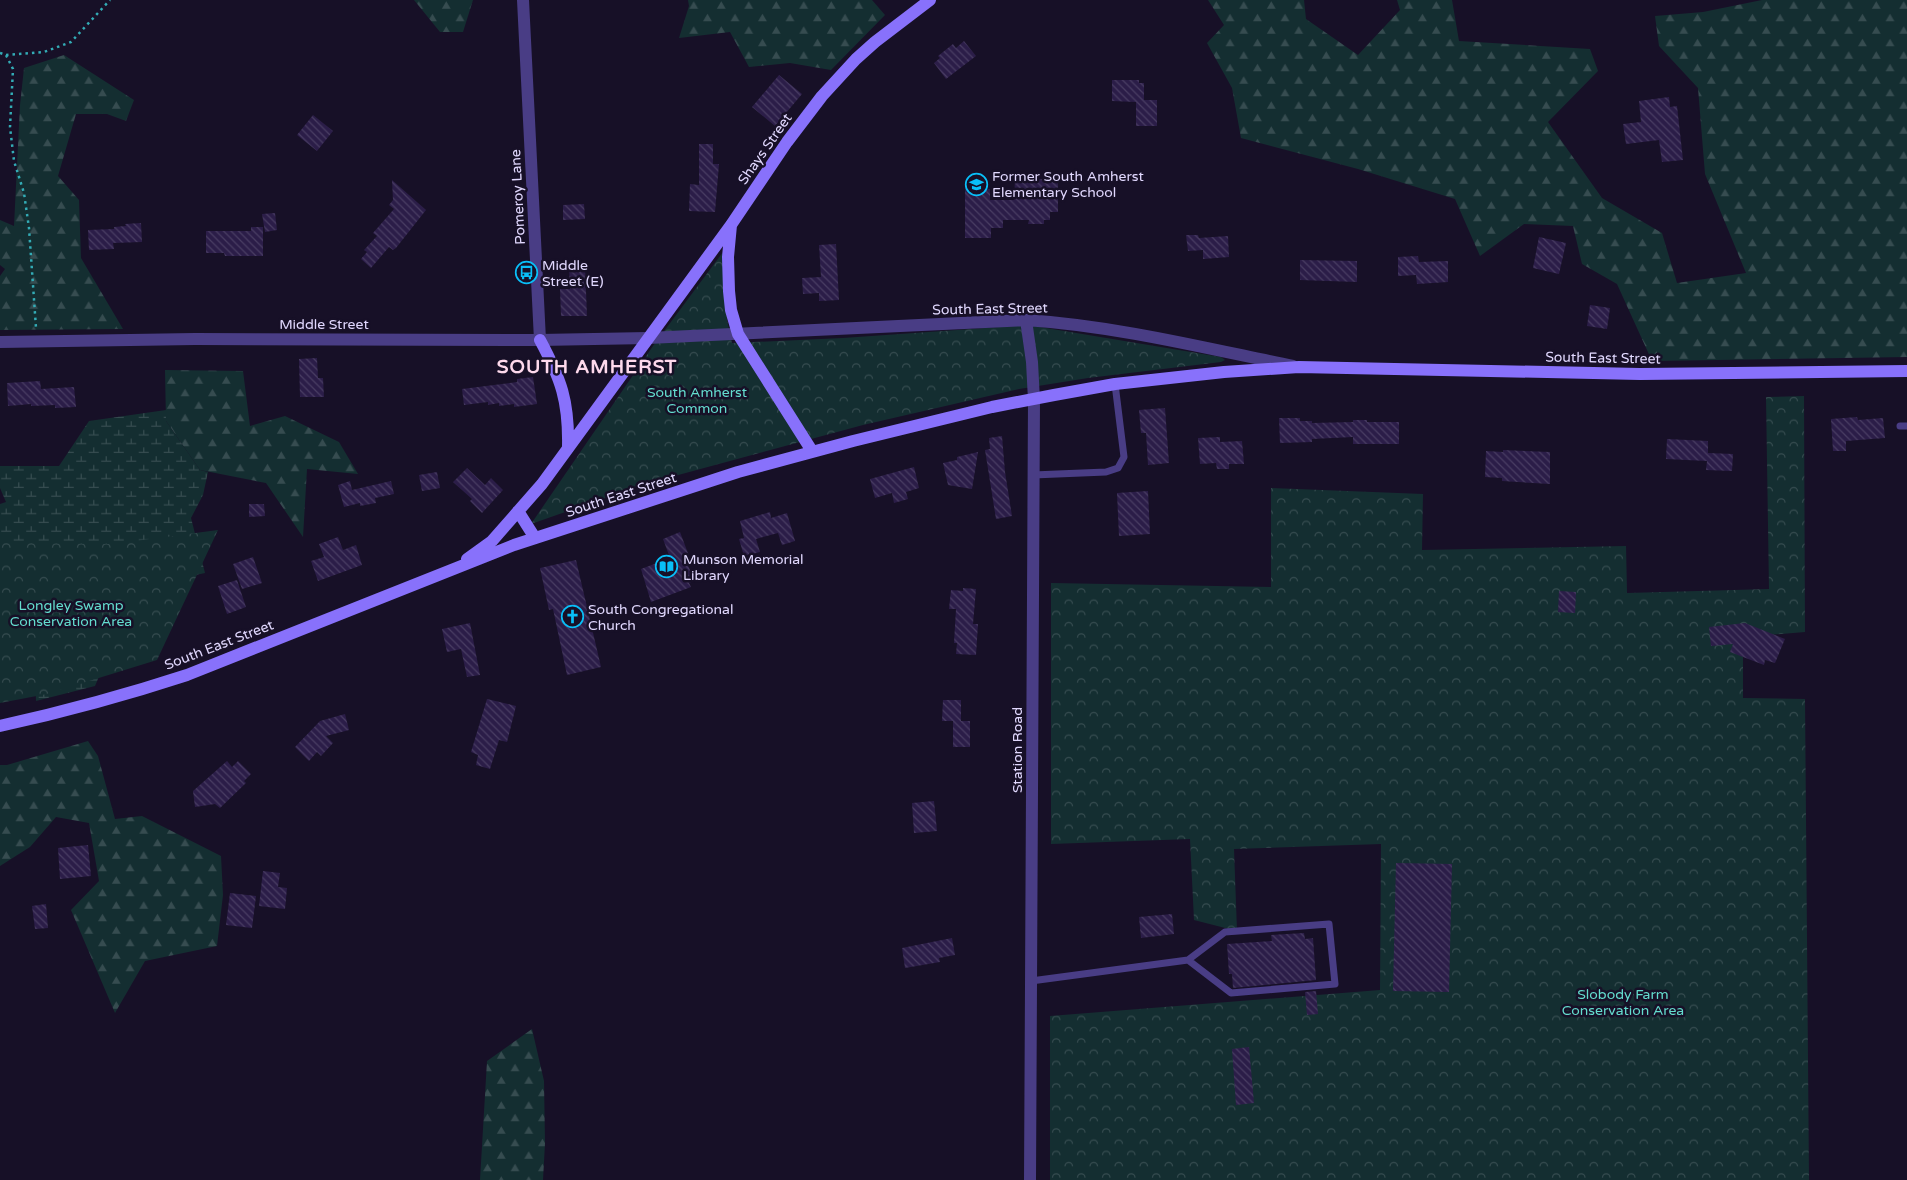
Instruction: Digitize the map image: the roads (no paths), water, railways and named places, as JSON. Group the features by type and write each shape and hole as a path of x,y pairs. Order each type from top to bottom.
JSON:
{"main road":[{"name":"Shays Street","path":"648,338 731,225 793,134 838,77 875,42 930,0"},
{"path":"731,225 728,257 729,291 731,310 738,334 812,452"},
{"name":"South East Street","path":"443,574 472,556 492,540 542,484 648,338"},
{"name":"Pomeroy Lane","path":"540,340 558,375 566,399 569,423 568,447"},
{"name":"South East Street","path":"0,726 135,692 187,675 535,538 738,472 992,407 1115,384 1299,366 1640,374 1907,371"},
{"path":"518,511 535,538"}],"street":[{"name":"Pomeroy Lane","path":"524,0 540,340"},
{"name":"South East Street","path":"648,338 1026,320 1153,337 1299,366"},
{"name":"Station Road","path":"1026,320 1032,362 1034,400 1030,1180"},
{"name":"Middle Street","path":"0,342 195,339 540,340 648,338"}],"lane":[{"path":"1033,475 1106,472 1118,468 1124,457 1115,384"},
{"path":"1031,981 1188,960 1224,932 1329,924 1335,984 1230,993 1188,960"}],"place":[{"name":"Former South Amherst Elementary School","path":"976,184"},
{"name":"Middle Street (E)","path":"526,273"},
{"name":"Munson Memorial Library","path":"667,567"},
{"name":"South Congregational Church","path":"572,617"}],"district":[{"name":"SOUTH AMHERST","path":"587,367"}],"park label":[{"name":"South Amherst Common","path":"697,400"},
{"name":"Longley Swamp Conservation Area","path":"71,614"},
{"name":"Slobody Farm Conservation Area","path":"1623,1002"}]}
